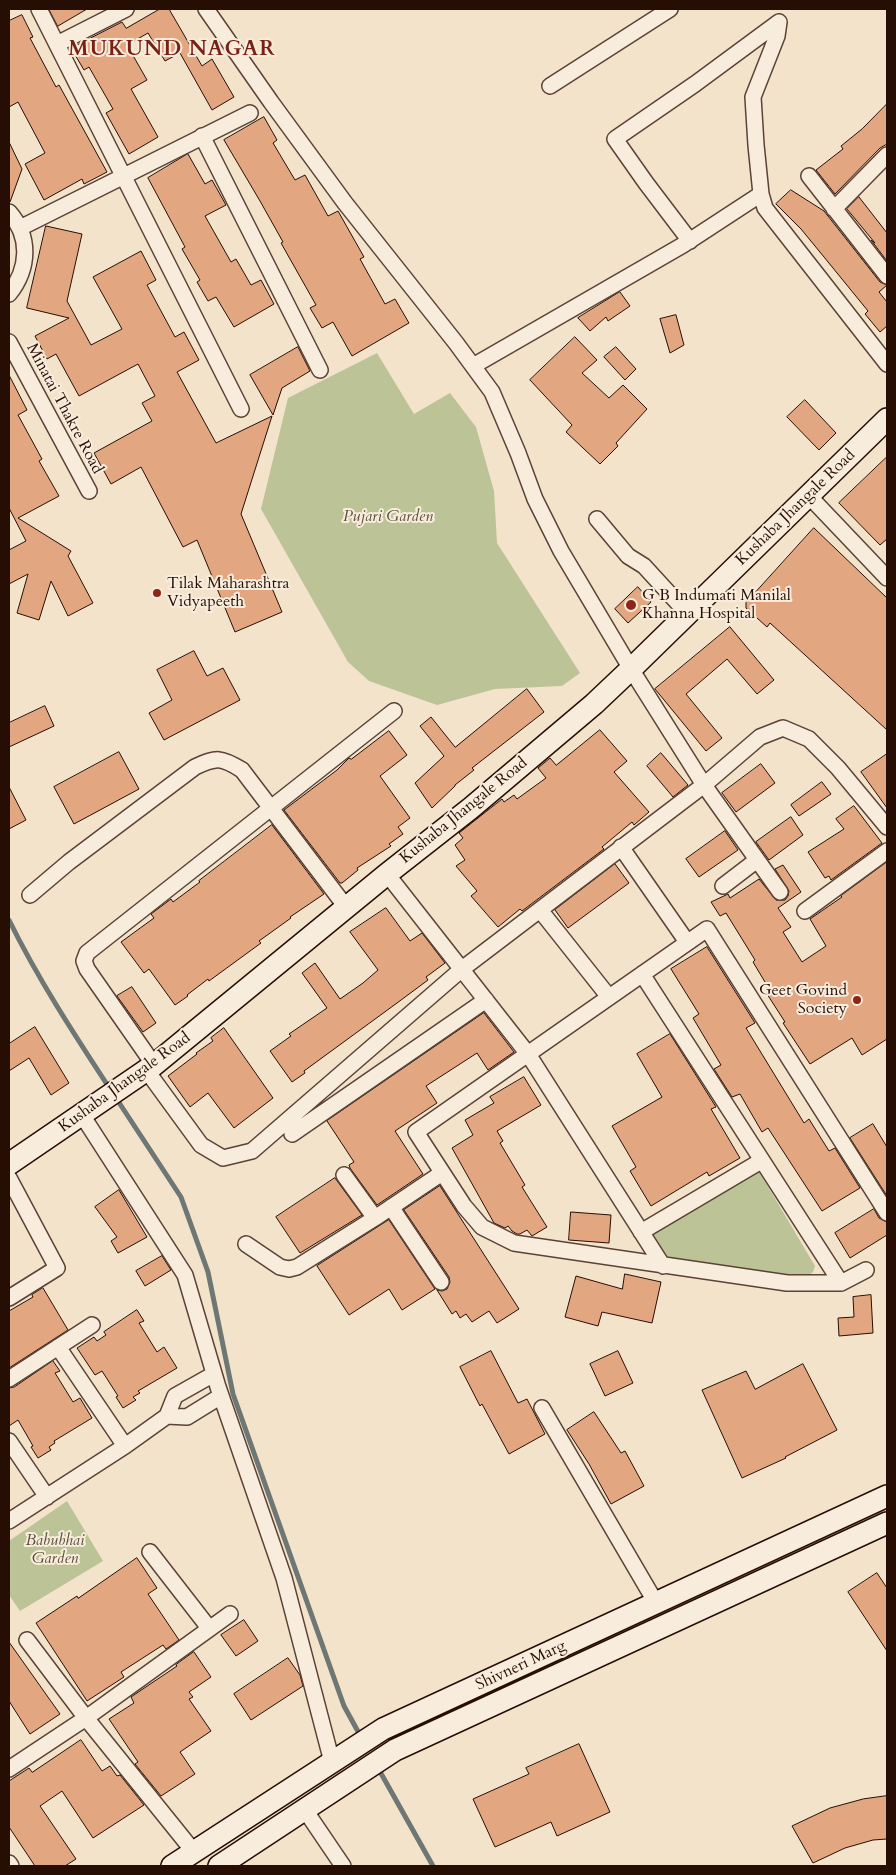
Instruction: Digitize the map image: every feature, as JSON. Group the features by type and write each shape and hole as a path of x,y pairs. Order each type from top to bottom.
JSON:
{"main road":[{"name":"Kushaba Jhangale Road","path":"9,1164 146,1071 386,874 471,808 594,704 887,419"},
{"name":"Shivneri Marg","path":"172,1866 383,1729 887,1496"},
{"name":"Shivneri Marg","path":"219,1866 395,1750 887,1523"}],"street":[{"path":"39,9 241,409"},
{"path":"57,44 126,9"},
{"path":"206,9 345,203 492,392 535,499 561,551 631,669 704,785 780,892"},
{"path":"550,86 670,9"},
{"path":"690,241 615,139 695,84 779,22 777,36 753,97 761,194 765,208 887,364"},
{"path":"20,228 250,113"},
{"path":"202,136 320,370"},
{"path":"834,209 887,155"},
{"path":"808,176 834,209 882,257 887,276"},
{"path":"473,366 690,241 761,194"},
{"path":"9,212 20,228 25,250 19,279 9,294"},
{"name":"Minatai Thakre Road","path":"9,342 89,492"},
{"path":"809,496 887,578"},
{"path":"598,519 628,556 644,566 688,614"},
{"path":"394,711 87,953 84,961 87,969 146,1071 201,1145 223,1158 252,1151 462,969 704,785 760,737 783,728 809,739 838,768 887,827"},
{"path":"30,895 69,862 195,767 214,759 228,762 242,770 346,907"},
{"path":"621,847 687,942"},
{"path":"805,911 887,851"},
{"path":"723,886 758,860"},
{"path":"386,874 528,1054 663,1266"},
{"path":"540,910 609,997"},
{"path":"866,1270 841,1282 787,1283 514,1243 482,1227 464,1206 416,1132 706,929 887,1213"},
{"path":"642,974 841,1282"},
{"path":"292,1134 486,1000"},
{"path":"88,1111 185,1275 221,1396 284,1578 340,1757"},
{"path":"641,1232 762,1161"},
{"path":"246,1244 280,1267 289,1270 297,1267 375,1218 442,1173"},
{"path":"344,1175 375,1218"},
{"path":"9,1178 58,1268 9,1298"},
{"path":"391,1207 441,1282"},
{"path":"9,1379 92,1325"},
{"path":"58,1347 125,1446"},
{"path":"9,1522 125,1446 167,1416 175,1396 214,1374"},
{"path":"167,1416 187,1417 221,1396"},
{"path":"542,1408 656,1603"},
{"path":"9,1442 47,1496"},
{"path":"150,1552 209,1628"},
{"path":"9,1769 86,1718 230,1614"},
{"path":"27,1640 86,1718 194,1852"},
{"path":"305,1810 343,1866"}],"green space":[{"name":"Pujari Garden","path":"377,353 414,414 450,393 476,427 494,491 497,543 580,673 562,686 495,689 437,705 369,681 348,662 261,509 288,398"},
{"path":"757,1168 815,1266 813,1272 807,1276 744,1272 669,1260 650,1233"},
{"name":"Babubhai Garden","path":"67,1501 103,1561 20,1611 9,1595 9,1541"}],"building":[{"path":"49,9 87,9 58,26"},
{"path":"160,9 169,9 202,66 212,59 234,97 212,110 180,53 165,61 148,33 127,45 147,80 131,89 158,137 129,154 106,113 113,109 89,67 84,70 71,48 122,22 126,28"},
{"path":"22,15 33,37 30,38 56,87 59,85 107,172 84,184 82,179 44,200 25,164 45,153 18,102 9,107 9,21"},
{"path":"887,104 887,144 880,148 835,194 816,170 843,149 841,146 862,129"},
{"path":"264,117 277,140 273,143 295,180 305,175 328,216 338,211 364,257 360,259 385,304 395,299 409,323 352,356 333,322 322,328 310,308 316,305 281,243 283,242 224,140"},
{"path":"9,142 22,169 10,202 9,201"},
{"path":"188,154 205,184 212,180 226,205 205,216 231,262 236,259 251,285 261,280 274,304 234,327 216,297 208,301 197,282 200,280 182,249 185,247 148,178"},
{"path":"791,190 824,211 880,282 887,285 879,292 887,302 887,326 880,332 865,314 868,311 801,229 776,204"},
{"path":"859,197 887,233 887,261 847,209"},
{"path":"46,226 82,234 67,301 91,345 122,329 93,277 141,251 156,280 147,285 175,337 184,332 199,360 177,372 216,443 272,416 241,514 282,612 235,632 197,540 183,547 141,467 111,484 94,453 152,421 142,403 155,396 138,364 79,396 56,354 47,359 35,336 69,318 27,308"},
{"path":"620,292 630,306 608,321 606,317 590,331 578,318"},
{"path":"676,315 684,345 670,353 660,319"},
{"path":"575,337 597,360 582,373 609,398 623,385 647,409 616,443 618,446 600,464 566,432 572,425 530,380"},
{"path":"298,347 310,371 282,388 273,415 250,375"},
{"path":"616,347 636,369 625,380 604,357"},
{"path":"9,375 27,410 18,415 42,459 39,461 59,496 18,518 71,551 68,556 93,603 68,616 51,581 39,620 17,613 28,574 9,584 9,550 26,541 9,508"},
{"path":"805,400 836,433 819,450 787,417"},
{"path":"887,457 887,539 880,545 839,503"},
{"path":"814,528 887,598 887,730 770,623 767,627 746,608 746,603"},
{"path":"638,587 651,602 628,623 615,609"},
{"path":"730,627 774,680 757,694 727,659 686,694 722,738 706,751 655,689"},
{"path":"194,651 207,676 223,668 240,700 164,740 149,713 172,700 157,670"},
{"path":"527,689 544,712 472,768 474,770 455,785 432,808 415,783 444,756 420,726 431,717 455,747"},
{"path":"45,706 54,726 9,747 9,723"},
{"path":"600,730 627,761 614,772 649,812 634,825 632,822 602,847 604,849 498,927 471,896 477,891 456,866 465,860 455,845 463,838 459,833 502,799 504,802 514,795 517,799 546,778 538,768 550,758 556,765"},
{"path":"389,731 407,755 380,776 410,818 398,827 403,834 389,844 391,846 357,868 358,870 340,883 284,810 337,770 349,758 351,759"},
{"path":"119,752 139,789 74,824 54,787"},
{"path":"661,753 688,785 673,797 647,766"},
{"path":"887,754 887,808 861,772"},
{"path":"761,764 775,783 736,812 722,793"},
{"path":"822,782 831,794 799,816 791,805"},
{"path":"9,787 26,820 9,829"},
{"path":"854,806 882,843 831,880 829,876 825,878 808,852 844,829 836,819"},
{"path":"791,817 803,835 769,860 756,842"},
{"path":"272,825 324,894 290,917 259,941 261,943 209,981 208,979 175,1005 149,969 144,973 121,942 154,918 151,914 171,899 173,902"},
{"path":"725,831 738,850 699,877 686,859"},
{"path":"887,862 887,1039 862,1055 852,1038 810,1064 783,1023 785,1022 767,994 771,992 753,962 755,960 726,913 720,916 711,902 728,894 730,898 759,879 776,900 785,900 789,891 775,869 783,865 801,892 778,908 791,927 783,932 802,962 826,946 810,919"},
{"path":"615,864 629,883 568,928 555,910"},
{"path":"386,908 410,941 422,933 445,963 426,977 428,980 304,1071 305,1073 292,1082 270,1051 291,1036 289,1034 327,1008 302,973 315,963 340,999 363,983 378,970 350,932"},
{"path":"707,947 755,1023 746,1028 804,1123 809,1119 829,1151 835,1148 860,1188 822,1211 768,1128 762,1132 740,1094 732,1097 714,1069 721,1065 693,1018 699,1014 671,969"},
{"path":"132,987 156,1023 143,1032 117,996"},
{"path":"484,1013 514,1052 488,1070 477,1053 426,1086 437,1103 395,1131 423,1174 377,1205 350,1168 349,1165 354,1162 327,1121"},
{"path":"35,1027 69,1083 51,1095 29,1058 9,1071 9,1044"},
{"path":"224,1028 273,1098 234,1128 208,1093 190,1107 168,1076 213,1041 211,1038"},
{"path":"670,1034 716,1107 711,1109 740,1158 709,1176 707,1172 651,1206 630,1171 636,1167 612,1126 662,1097 637,1054"},
{"path":"524,1077 541,1105 497,1131 503,1141 500,1143 525,1185 522,1187 547,1227 532,1236 527,1230 517,1234 508,1226 505,1228 494,1223 452,1148 473,1135 465,1120 494,1103 490,1097"},
{"path":"873,1124 887,1147 887,1196 850,1138"},
{"path":"335,1178 362,1215 300,1253 276,1217"},
{"path":"440,1186 519,1309 497,1323 489,1311 472,1322 466,1314 460,1318 456,1311 452,1314 437,1290 447,1289 450,1282 449,1277 404,1210"},
{"path":"119,1190 147,1237 118,1253 111,1241 117,1237 95,1207"},
{"path":"874,1209 879,1218 887,1222 887,1235 850,1258 835,1233"},
{"path":"571,1212 611,1215 609,1243 569,1240"},
{"path":"389,1220 435,1289 402,1310 389,1289 349,1315 317,1266"},
{"path":"162,1256 171,1270 145,1286 136,1271"},
{"path":"625,1274 661,1282 652,1323 602,1312 598,1326 565,1317 576,1276 622,1289"},
{"path":"43,1288 68,1330 9,1368 9,1311 33,1297 32,1295"},
{"path":"871,1295 873,1333 839,1336 838,1318 854,1317 853,1297"},
{"path":"137,1310 144,1321 139,1323 157,1352 164,1347 177,1368 138,1391 140,1393 133,1397 136,1400 123,1408 116,1397 118,1396 102,1371 95,1375 77,1348 94,1337 97,1341 106,1335 104,1332"},
{"path":"491,1351 518,1403 527,1399 545,1434 509,1454 482,1404 480,1406 460,1367"},
{"path":"618,1351 633,1383 605,1396 590,1364"},
{"path":"53,1361 60,1371 55,1373 73,1402 80,1398 92,1418 54,1441 55,1443 49,1447 51,1450 38,1458 18,1420 9,1426 9,1388 14,1387"},
{"path":"803,1364 837,1430 786,1458 742,1478 702,1390 746,1371 755,1389"},
{"path":"594,1412 621,1453 625,1451 644,1486 611,1504 589,1464 567,1430"},
{"path":"137,1558 157,1588 148,1594 179,1640 166,1649 163,1645 121,1672 124,1677 87,1701 36,1623 77,1596 78,1598"},
{"path":"877,1573 887,1588 887,1651 848,1592"},
{"path":"244,1620 258,1641 236,1656 221,1635"},
{"path":"9,1642 60,1714 30,1734 9,1701"},
{"path":"194,1652 211,1677 189,1692 193,1697 189,1699 211,1731 180,1752 195,1774 161,1796 135,1764 138,1762 109,1719 134,1703 131,1697 177,1666"},
{"path":"288,1658 300,1675 303,1686 251,1720 234,1694"},
{"path":"81,1740 102,1771 110,1766 117,1776 120,1775 144,1805 93,1838 62,1791 40,1806 76,1859 65,1866 35,1866 9,1827 9,1781 29,1768 32,1772"},
{"path":"579,1744 610,1812 557,1836 551,1822 495,1847 473,1799 529,1774 526,1768"},
{"path":"887,1796 887,1839 873,1840 845,1848 813,1863 792,1826 830,1808 863,1799"}],"waterway":[{"path":"9,920 44,985 110,1089"},
{"path":"116,1098 181,1197 208,1272 233,1394 344,1706 361,1737"},
{"path":"378,1768 433,1866"}],"place":[{"name":"Tilak Maharashtra Vidyapeeth","path":"157,593"},
{"name":"G B Indumati Manilal Khanna Hospital","path":"631,605"},
{"name":"Geet Govind Society","path":"857,1000"}],"district":[{"name":"MUKUND NAGAR","path":"172,50"}]}
